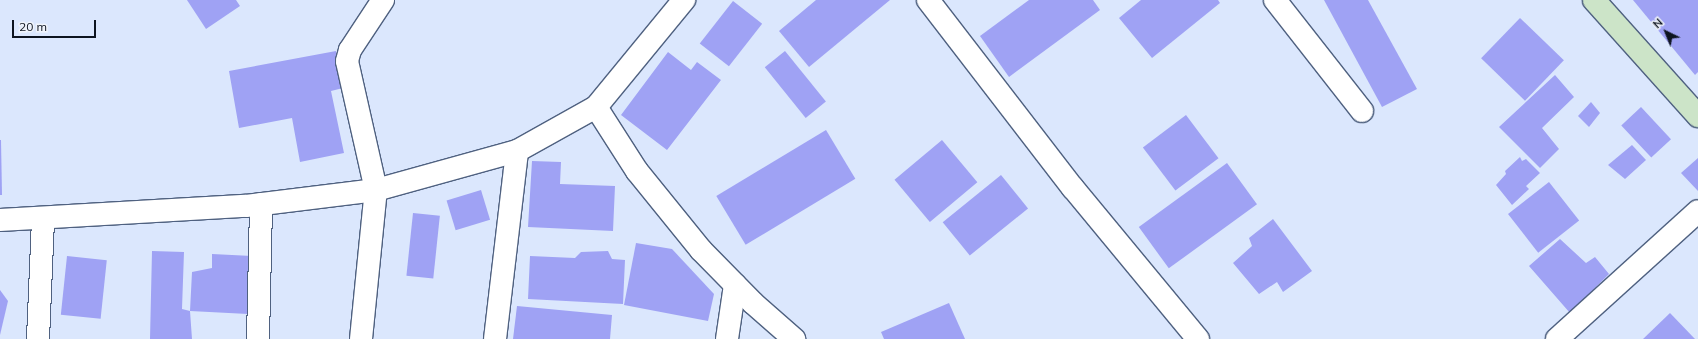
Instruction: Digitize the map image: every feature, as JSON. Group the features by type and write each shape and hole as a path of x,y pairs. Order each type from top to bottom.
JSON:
{"main road":[{"path":"1594,0 1698,116"}],"street":[{"path":"362,339 376,190 347,61 350,50 383,0"},
{"path":"0,220 261,204 376,190 517,151 596,107 684,0"},
{"path":"928,0 1073,188 1198,339"},
{"path":"1275,0 1362,111"},
{"path":"596,107 637,171 701,250 735,285 794,339"},
{"path":"495,339 517,151"},
{"path":"258,339 261,204"},
{"path":"1557,339 1698,211"},
{"path":"38,339 44,218"},
{"path":"727,339 735,285"}],"building":[{"path":"187,0 236,0 240,6 206,29"},
{"path":"816,0 890,0 809,67 779,31"},
{"path":"1029,0 1093,0 1100,10 1009,77 980,36"},
{"path":"1141,0 1218,0 1220,3 1152,58 1119,18"},
{"path":"1324,0 1368,0 1417,89 1382,107"},
{"path":"1633,0 1698,0 1698,72 1695,75"},
{"path":"733,1 762,24 729,66 700,44"},
{"path":"1520,18 1564,60 1525,101 1481,58"},
{"path":"336,51 343,88 331,91 344,153 300,162 292,118 239,128 229,71"},
{"path":"785,51 826,102 806,118 765,67"},
{"path":"668,52 691,70 697,62 721,80 667,150 621,115"},
{"path":"1555,75 1574,97 1542,128 1559,149 1540,168 1499,127"},
{"path":"1591,102 1600,113 1589,127 1578,116"},
{"path":"1641,107 1671,139 1651,158 1621,125"},
{"path":"1186,115 1218,158 1175,191 1143,147"},
{"path":"826,130 855,179 746,245 716,196"},
{"path":"1,140 2,195 0,195"},
{"path":"942,140 977,182 930,222 895,180"},
{"path":"1632,145 1646,160 1625,179 1608,165"},
{"path":"1520,157 1522,161 1526,159 1540,173 1526,186 1529,189 1512,205 1496,185 1506,174 1505,171"},
{"path":"1698,158 1698,191 1681,173"},
{"path":"532,161 561,162 560,184 615,186 613,231 528,227"},
{"path":"1227,163 1257,204 1169,268 1139,227"},
{"path":"1001,175 1028,208 970,256 943,222"},
{"path":"1549,182 1579,221 1538,253 1508,214"},
{"path":"481,190 490,220 456,230 447,201"},
{"path":"413,213 440,216 433,278 406,276"},
{"path":"1273,219 1312,271 1283,292 1277,282 1259,294 1233,263 1252,246 1249,238"},
{"path":"1560,239 1586,263 1595,257 1609,274 1570,313 1529,266"},
{"path":"636,243 672,249 714,294 708,321 624,305"},
{"path":"152,251 184,252 182,309 190,311 192,339 150,339"},
{"path":"608,251 612,259 625,260 623,304 528,299 530,256 575,258 581,252"},
{"path":"212,254 252,256 248,314 190,311 192,272 212,268"},
{"path":"67,256 107,260 101,319 61,315"},
{"path":"0,290 8,301 0,335"},
{"path":"949,303 965,339 884,339 881,332"},
{"path":"517,306 612,315 610,339 513,339"},
{"path":"1670,313 1695,339 1643,339"}]}
